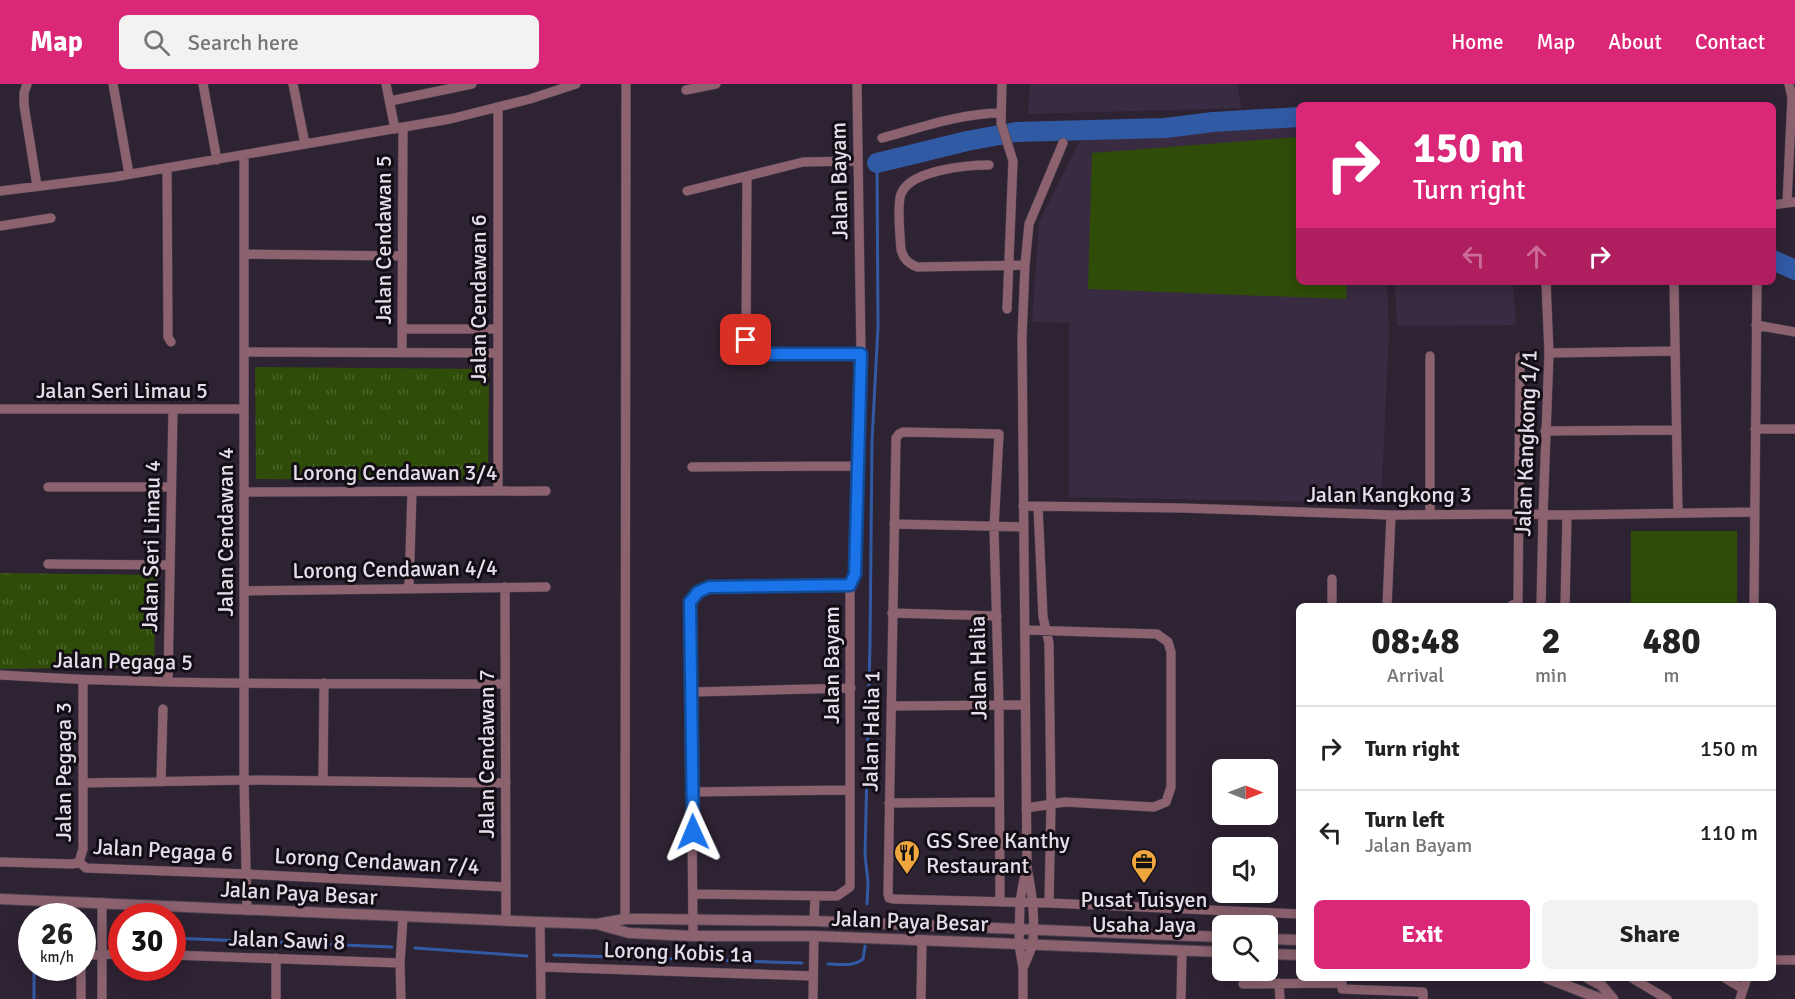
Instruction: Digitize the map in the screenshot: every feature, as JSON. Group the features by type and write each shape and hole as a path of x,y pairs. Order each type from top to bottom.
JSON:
{"street":[{"path":"27,84 24,105 37,186"},
{"path":"113,84 129,174"},
{"path":"203,84 217,160"},
{"path":"293,84 305,144"},
{"name":"Jalan Cendawan 5","path":"386,84 399,128 402,352"},
{"path":"390,101 472,84"},
{"path":"0,191 167,168 450,119 498,108 576,84"},
{"path":"625,919 626,84"},
{"path":"686,90 716,84"},
{"name":"Jalan Bayam","path":"815,896 837,896 849,887 850,585 855,574 861,354 856,84"},
{"path":"1002,84 1001,118 1013,161 1007,309"},
{"path":"1776,204 1791,202 1792,97 1789,84"},
{"name":"Jalan Cendawan 6","path":"498,108 498,491"},
{"path":"882,138 964,117 990,113 1001,118"},
{"path":"1023,973 1032,945 1033,929 1033,903 1027,869 1026,808 1022,337 1024,265 1029,224 1063,143"},
{"name":"Jalan Cendawan 4","path":"244,155 246,910"},
{"path":"687,191 803,162 858,161"},
{"path":"989,165 974,165 925,174 914,179 905,187 900,196 903,256 909,264 917,267 1024,265"},
{"path":"167,168 168,337 171,342"},
{"path":"747,176 746,340 749,349 761,354 861,354"},
{"path":"0,225 51,218"},
{"path":"244,254 402,256"},
{"name":"Jalan Kangkong 1/1","path":"1541,603 1549,353 1546,285"},
{"path":"1674,285 1678,513"},
{"path":"1754,603 1756,285"},
{"path":"1756,325 1795,332"},
{"path":"402,329 498,329"},
{"path":"1549,353 1675,351"},
{"path":"244,352 498,353"},
{"path":"1430,356 1430,515"},
{"path":"1516,603 1520,514 1520,357"},
{"name":"Jalan Seri Limau 5","path":"0,409 244,410"},
{"name":"Jalan Seri Limau 4","path":"168,682 173,410"},
{"path":"1755,429 1795,429"},
{"path":"1545,431 1676,430"},
{"name":"Jalan Halia 1","path":"999,434 903,432 896,438 889,898 1296,914"},
{"name":"Jalan Halia","path":"999,434 994,528 999,706 1000,902"},
{"path":"692,467 858,466"},
{"path":"48,487 171,487"},
{"name":"Lorong Cendawan 3/4","path":"244,492 546,491"},
{"path":"410,588 412,492"},
{"name":"Jalan Kangkong 3","path":"1023,506 1182,508 1391,515 1566,516 1754,512"},
{"path":"1038,506 1043,617 1049,644 1051,805 1049,903"},
{"path":"1388,603 1391,515"},
{"path":"1565,603 1566,516"},
{"path":"894,524 1024,527"},
{"path":"48,564 170,565"},
{"path":"1332,579 1332,603"},
{"path":"693,936 690,602 698,592 709,587 850,585"},
{"name":"Jalan Cendawan 7","path":"505,587 506,921"},
{"name":"Lorong Cendawan 4/4","path":"244,591 546,587"},
{"path":"892,612 997,616"},
{"path":"1025,630 1157,634 1168,642 1171,652 1171,787 1166,802 1154,807 1065,802 1026,808"},
{"name":"Jalan Pegaga 5","path":"0,675 83,681 505,684"},
{"name":"Jalan Pegaga 3","path":"79,862 83,849 83,681"},
{"path":"323,781 324,683"},
{"path":"691,692 851,688"},
{"path":"892,706 1025,705"},
{"path":"161,782 163,709"},
{"path":"83,783 244,780 506,783"},
{"path":"692,792 850,790"},
{"path":"890,802 999,802"},
{"name":"Jalan Pegaga 6","path":"0,862 73,864 79,862 86,868 246,874"},
{"path":"1023,994 1019,929 1020,902 1027,869"},
{"name":"Lorong Cendawan 7/4","path":"246,874 506,887"},
{"path":"694,894 815,896 814,921"},
{"name":"Jalan Paya Besar","path":"0,899 597,924 625,919 814,921 1212,937"},
{"path":"102,903 102,999"},
{"path":"401,999 400,963 403,917"},
{"path":"540,922 541,999"},
{"name":"Jalan Paya Besar","path":"597,924 629,933 693,936 814,936 1212,952"},
{"path":"813,999 814,936"},
{"path":"1278,939 1296,940"},
{"path":"921,999 922,940"},
{"path":"1181,999 1182,951"},
{"path":"96,954 108,953"},
{"path":"1278,954 1296,955"},
{"name":"Jalan Sawi 8","path":"186,956 400,963"},
{"path":"276,958 276,999"},
{"path":"1776,960 1795,960"},
{"name":"Lorong Kobis 1a","path":"542,967 813,976"},
{"path":"81,981 81,999"},
{"path":"1554,981 1601,999"},
{"path":"1594,981 1601,985 1612,999"},
{"path":"1637,981 1667,999"},
{"path":"1730,981 1743,989"},
{"path":"1740,999 1746,981"},
{"path":"1279,983 1280,999"},
{"path":"1342,983 1343,999"},
{"path":"1244,984 1342,983 1423,996"}],"shaded area":[{"path":"1030,84 1237,84 1242,108 1028,114"},
{"path":"1296,126 1296,285 1387,285 1389,332 1381,503 1069,497 1069,323 1032,322 1039,222 1080,141"},
{"path":"1395,285 1513,285 1516,325 1397,326"}],"green space":[{"path":"1296,137 1296,285 1347,285 1346,299 1088,289 1092,153"},
{"path":"255,367 489,369 488,475 480,481 256,479"},
{"path":"1631,531 1737,531 1737,603 1631,603"},
{"path":"0,573 156,575 154,667 0,669"}],"waterway":[{"path":"877,163 967,141 1016,132 1165,128 1213,122 1296,117"},
{"path":"867,904 868,882 865,855 872,441 878,327 877,163"},
{"path":"1776,261 1795,270"},
{"path":"186,939 392,947"},
{"path":"828,964 859,962 863,959 865,946"},
{"path":"415,948 527,956"},
{"path":"554,955 802,963"},
{"path":"34,981 34,999"}],"place":[{"name":"GS Sree Kanthy Restaurant","path":"907,876"},
{"name":"Pusat Tuisyen Usaha Jaya","path":"1144,885"}],"route":[{"path":"693,832 690,602 698,592 709,587 850,585 855,574 861,354 761,354 749,349 746,340"}]}
